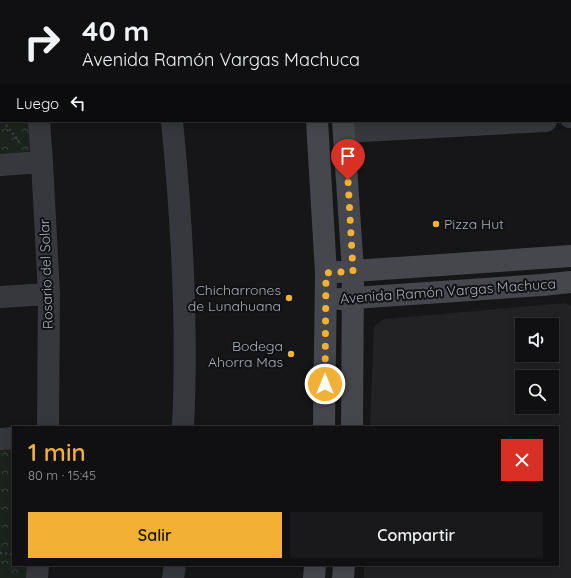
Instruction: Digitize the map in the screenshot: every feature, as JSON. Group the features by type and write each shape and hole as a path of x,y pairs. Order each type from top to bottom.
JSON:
{"main road":[{"path":"316,122 326,273 324,426"},
{"path":"344,127 353,271 352,426"},
{"name":"Avenida Ramón Vargas Machuca","path":"326,273 571,256"},
{"name":"Avenida Ramón Vargas Machuca","path":"326,300 534,286 571,282"},
{"path":"314,578 315,566"},
{"path":"343,578 344,566"}],"street":[{"name":"Rosario del Solar","path":"39,122 48,294 48,426"},
{"path":"172,122 178,185 185,325 183,426"},
{"path":"344,127 518,122"},
{"path":"0,165 42,162"},
{"path":"0,297 48,294"},
{"path":"0,439 12,438"},
{"path":"37,578 38,566"},
{"path":"174,566 174,578"}],"path":[{"path":"0,553 12,554"}],"shaded area":[{"path":"566,303 571,306 571,578 364,578 364,566 559,566 559,426 370,426 374,326 384,319"}],"green space":[{"path":"0,122 29,122 31,156 0,158"},
{"path":"12,447 12,566 29,566 28,578 0,578 0,448"}],"place":[{"name":"Pizza Hut","path":"436,224"},
{"name":"Chicharrones de Lunahuana","path":"289,298"},
{"name":"Bodega Ahorra Mas","path":"291,354"}],"route":[{"path":"325,384 326,273 353,271 348,180"}]}
